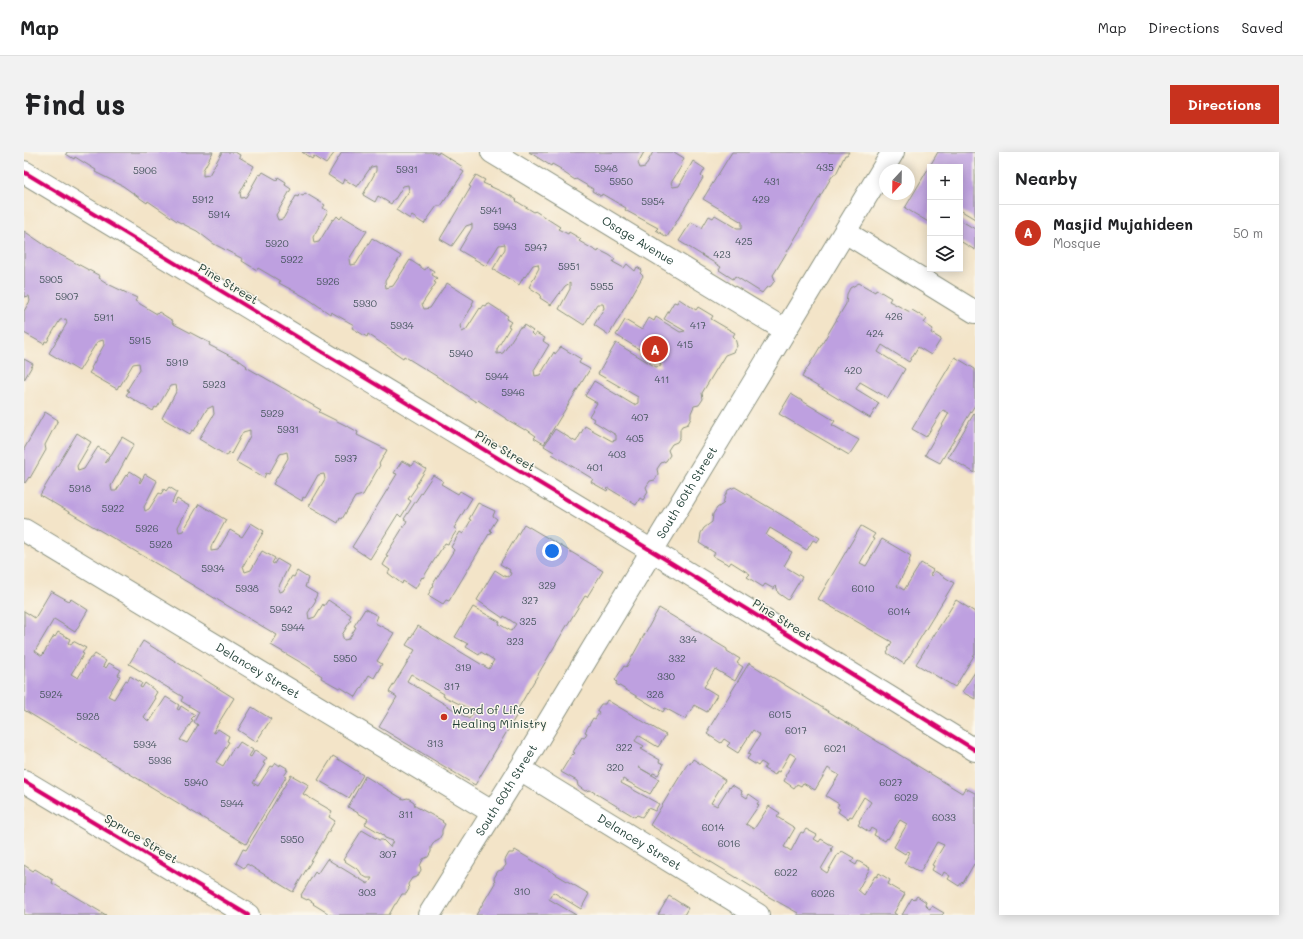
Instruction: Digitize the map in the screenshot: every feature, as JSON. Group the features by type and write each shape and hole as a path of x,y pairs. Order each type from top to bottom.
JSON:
{"street":[{"name":"Osage Avenue","path":"492,152 785,330"},
{"name":"South 60th Street","path":"429,915 492,812 520,770 893,152"},
{"name":"Pine Street","path":"24,172 652,551 975,750"},
{"path":"845,232 975,312"},
{"name":"Delancey Street","path":"24,530 492,812"},
{"name":"Delancey Street","path":"520,770 758,915"},
{"name":"Spruce Street","path":"24,781 248,915"}],"building":[{"path":"67,152 213,152 203,170 203,176 209,175 222,152 235,152 240,155 239,157 254,166 240,193 241,198 246,197 259,174 261,175 263,172 277,180 278,177 286,182 285,185 291,189 276,215 278,220 283,219 296,196 298,197 299,194 303,196 305,193 325,205 323,208 328,211 313,237 314,243 319,242 333,219 334,220 337,216 340,219 342,216 367,231 349,259 350,265 356,264 372,238 401,256 385,281 386,288 393,286 410,260 425,270 427,267 434,271 432,275 437,278 434,282 436,283 422,304 424,309 430,308 447,283 474,300 473,305 460,326 462,332 466,330 480,308 481,309 484,305 486,306 488,303 508,316 506,319 511,322 508,326 510,327 497,349 497,354 503,353 520,327 522,328 524,325 533,331 531,333 534,336 536,333 545,338 543,341 549,345 534,370 535,376 540,375 554,352 555,354 561,347 581,359 579,363 590,369 544,444 534,438 536,436 526,429 525,430 508,420 478,400 476,402 404,356 403,358 368,334 367,337 352,328 354,325 331,312 330,314 307,298 279,283 280,281 258,268 257,270 242,261 243,259 214,244 197,231 177,221 148,201 147,203 123,186 95,172 96,170 75,157 74,159 66,154"},
{"path":"302,152 335,152 326,164 314,156 312,159"},
{"path":"342,152 434,152 438,154 439,152 463,167 461,170 464,172 441,206 437,206 424,224 412,216 410,219 396,210 409,191 408,185 403,186 391,204 378,196 375,202 363,195 376,171 376,166 371,167 357,187 344,179 342,184 328,175"},
{"path":"529,152 644,152 638,163 640,168 645,167 653,152 674,152 684,158 681,164 682,165 671,183 673,187 679,186 693,161 705,169 701,176 703,178 667,237 656,230 658,228 625,210 626,208 602,194 601,196 592,191 593,189 576,179 575,180 560,170 561,169 552,164 551,166"},
{"path":"732,152 849,152 845,155 836,174 834,174 831,178 773,275 775,280 771,286 766,288 762,293 735,276 733,279 719,270 721,267 679,241 691,222 702,228 709,216 713,218 715,215 737,228 742,228 742,222 703,199"},
{"path":"938,152 975,152 975,219 963,212 963,164 931,164"},
{"path":"927,171 927,221 905,208 910,200 915,200 915,191"},
{"path":"476,175 485,180 483,183 511,196 517,200 516,201 560,227 558,229 568,234 569,232 581,239 579,241 598,252 599,250 609,255 615,259 613,262 624,268 627,264 635,271 637,267 642,270 640,273 643,276 609,335 594,325 604,308 603,304 597,304 584,325 559,309 570,289 570,283 565,286 551,305 540,298 541,295 529,287 539,268 538,264 533,265 519,285 493,269 505,249 505,244 499,245 486,266 459,250 472,228 472,224 466,226 452,246 440,239 471,187 469,186"},
{"path":"963,222 975,229 975,250 963,243"},
{"path":"24,231 55,252 100,276 99,278 110,285 137,298 135,301 157,314 159,312 173,321 172,323 210,343 209,345 240,361 247,366 246,367 321,410 319,412 358,432 357,435 387,450 363,495 355,497 338,523 309,506 325,479 324,474 318,475 305,498 303,497 302,501 273,484 288,458 287,452 280,454 269,474 266,473 264,478 236,462 250,436 250,430 243,432 231,454 229,452 227,456 199,439 214,414 213,406 207,409 194,431 192,430 190,434 162,418 177,390 176,385 170,386 157,408 155,407 153,411 126,395 129,391 127,390 140,369 139,363 133,364 117,389 89,373 104,345 103,340 97,342 79,371 49,353 67,323 66,319 60,320 47,342 45,341 44,344 24,333 24,311 30,301 29,296 24,297"},
{"path":"859,283 875,292 876,289 891,298 889,301 910,312 912,310 927,319 924,323 933,329 931,333 941,339 931,355 918,347 909,362 882,345 878,352 905,369 888,398 860,382 856,389 879,403 870,418 802,377 846,304 847,294 850,288"},
{"path":"679,299 696,310 698,307 713,316 711,319 735,333 733,336 737,346 733,352 725,355 702,393 703,399 699,405 694,406 688,424 682,426 680,429 680,437 668,450 670,455 657,469 658,474 655,480 650,481 646,487 648,492 643,500 640,498 636,505 608,488 607,491 591,482 593,479 552,454 554,452 544,446 555,429 576,442 585,426 612,441 616,440 616,435 593,421 594,419 589,416 597,403 585,396 594,381 634,405 638,403 638,397 598,374 616,343 656,367 661,366 660,362 616,335 625,320 642,330 649,318 654,321 656,317 680,332 685,331 664,319 674,302 677,303"},
{"path":"955,357 975,369 975,405 940,463 925,455 949,413 943,410 926,437 912,429"},
{"path":"24,359 33,364 24,380"},
{"path":"791,394 835,421 832,425 859,440 849,455 779,414"},
{"path":"45,412 58,420 45,445 46,450 30,478 29,477 25,483 24,449"},
{"path":"975,412 975,473 948,457"},
{"path":"77,433 91,442 77,466 78,471 84,469 98,447 110,454 105,462 106,463 122,437 134,444 111,486 112,491 116,491 130,471 141,478 140,483 145,474 157,481 144,507 145,511 149,509 159,493 161,494 164,489 166,491 169,487 177,492 172,502 174,504 177,499 189,506 178,527 179,532 183,531 199,504 226,520 211,547 211,551 218,550 230,530 242,537 251,523 264,531 243,566 245,572 251,570 262,551 275,558 272,563 274,564 277,559 289,566 278,588 279,592 283,591 292,576 294,577 297,571 308,578 305,587 317,594 316,600 308,613 309,619 315,617 323,604 324,606 328,600 351,615 349,619 351,620 342,635 344,640 349,639 356,627 354,626 365,609 378,616 375,623 394,633 377,661 382,664 374,678 369,675 356,697 340,687 339,688 321,678 322,676 305,665 271,645 277,635 40,495"},
{"path":"402,461 412,466 415,462 426,469 408,499 411,501 401,517 398,514 370,559 352,547 397,474 394,473"},
{"path":"433,475 443,481 441,484 458,494 460,491 472,498 454,528 457,530 448,544 445,543 415,589 403,581 402,584 388,573 390,570 383,565 388,556 386,555 407,521 404,519"},
{"path":"735,487 820,538 817,542 813,540 807,550 770,528 766,535 792,552 784,566 802,577 788,600 778,593 775,586 774,589 765,584 763,587 747,577 750,574 731,562 729,565 713,556 715,553 699,543 701,533 704,528 712,522 713,514 717,508 723,504 728,490"},
{"path":"478,503 495,511 493,516 497,519 490,530 492,532 490,535 489,534 449,601 446,600 443,604 428,595 454,550 451,547 460,532 463,534"},
{"path":"524,524 603,571 587,597 585,596 563,632 516,712 518,713 475,785 379,727 397,697 389,692 415,650 406,645 418,626 489,669 494,660 481,652 479,655 466,647 468,644 455,637 473,607 500,622 499,624 511,631 516,624 504,616 503,618 477,600 495,570 506,577 509,577 511,573 509,572 510,570 500,564","holes":["411,674 444,694 443,696 474,711 469,719 407,681"]},
{"path":"861,526 875,534 872,538 874,539 860,563 866,566 882,539 911,556 910,562 897,586 904,590 921,563 933,570 930,575 932,576 935,571 954,583 904,664 887,653 892,642 818,599"},
{"path":"51,591 69,601 71,599 88,610 75,632 54,619 35,651 42,656 58,632 70,639 68,643 71,645 73,641 86,648 82,653 84,654 71,674 78,678 90,658 92,658 95,654 106,661 103,666 106,668 109,663 121,670 118,675 120,676 108,696 114,699 126,680 128,681 130,676 142,683 140,687 142,688 145,683 157,692 154,697 156,698 144,717 147,720 150,721 166,697 179,705 177,709 179,710 181,706 195,715 191,719 193,720 180,740 187,743 198,725 194,722 199,712 181,701 183,697 129,664 143,641 234,698 213,732 215,733 218,729 229,736 227,741 229,742 216,762 223,766 234,747 236,748 240,742 253,750 249,756 251,757 255,750 267,758 253,783 258,786 271,766 273,767 276,763 287,768 286,770 288,770 284,776 286,777 246,844 24,710 24,611 35,618"},
{"path":"956,600 975,612 975,654 955,687 916,664"},
{"path":"659,608 727,649 727,651 740,659 737,663 743,667 735,681 715,669 704,687 717,695 707,712 694,705 685,719 665,708 663,712 616,684 617,682 615,680 624,666 627,666"},
{"path":"749,663 962,793 965,788 975,793 975,865 974,864 963,883 962,882 959,886 948,879 950,876 944,872 942,876 932,870 934,866 932,865 944,845 937,842 920,872 904,863 910,852 907,851 905,854 894,847 907,824 900,820 888,839 887,838 885,841 874,835 876,831 871,828 869,832 858,825 871,802 864,797 852,817 850,816 848,819 838,812 840,809 837,807 839,804 826,796 839,775 828,768 815,790 803,783 801,786 797,784 794,788 784,781 785,776 796,757 790,753 779,772 777,771 775,775 764,769 766,765 761,762 758,766 747,759 750,755 748,754 760,735 753,730 738,753 727,746 730,743 724,739 721,743 707,734"},
{"path":"975,672 975,699 962,692"},
{"path":"607,700 666,735 658,747 638,735 635,741 644,746 641,749 664,764 658,775 653,773 652,775 659,779 650,794 623,779 621,783 659,804 655,811 648,808 642,817 637,815 635,817 590,790 585,791 578,786 577,781 561,772 572,754 573,755 575,753 573,752 582,737 584,738 587,733 585,732 593,718 595,719 599,713 597,710 601,704 605,704"},
{"path":"252,707 271,719 256,742 238,730"},
{"path":"333,756 363,775 349,798 318,780"},
{"path":"693,759 725,780 711,803 717,806 729,787 730,788 732,785 742,791 741,794 747,798 749,794 759,801 757,804 759,805 746,824 754,829 769,806 780,813 777,817 795,828 784,847 791,851 801,832 803,833 806,829 817,835 814,839 819,842 821,839 833,846 821,869 827,873 838,854 839,855 842,851 854,858 851,862 856,865 858,861 870,868 858,890 864,895 875,876 877,877 879,873 890,880 888,884 905,894 894,913 897,915 798,915 798,913 762,893 650,825 688,763 690,764"},
{"path":"291,775 309,785 303,794 332,811 329,817 335,821 293,892 247,864 244,868 236,863 243,849 246,850"},
{"path":"365,776 403,799 408,798 414,802 415,806 443,821 442,822 445,824 439,839 435,841 431,847 431,852 428,857 423,859 420,866 421,870 417,877 412,878 408,884 409,889 406,894 402,894 389,915 331,915 313,904 314,903 308,899 307,900 301,897 315,872 317,874 327,859 368,884 372,878 367,878 362,875 359,870 343,860 362,830 379,840 383,840 390,847 393,841 385,838 382,834 365,824 368,819 348,807"},
{"path":"515,850 589,894 581,909 553,892 549,899 576,915 476,915 495,883 494,878 498,871 502,870 506,865 505,860 509,853 513,853"},
{"path":"24,865 33,871 35,869 53,880 52,883 106,915 24,915"},
{"path":"669,896 688,908 684,915 658,915"},
{"path":"917,896 926,902 925,905 928,908 930,909 932,906 944,913 942,915 902,915 912,898 914,900"}],"cycle path":[{"path":"24,172 652,551 975,750"},
{"path":"24,781 248,915"}],"place":[{"name":"Masjid Mujahideen","path":"655,349"},
{"name":"Word of Life Healing Ministry","path":"444,717"}]}
